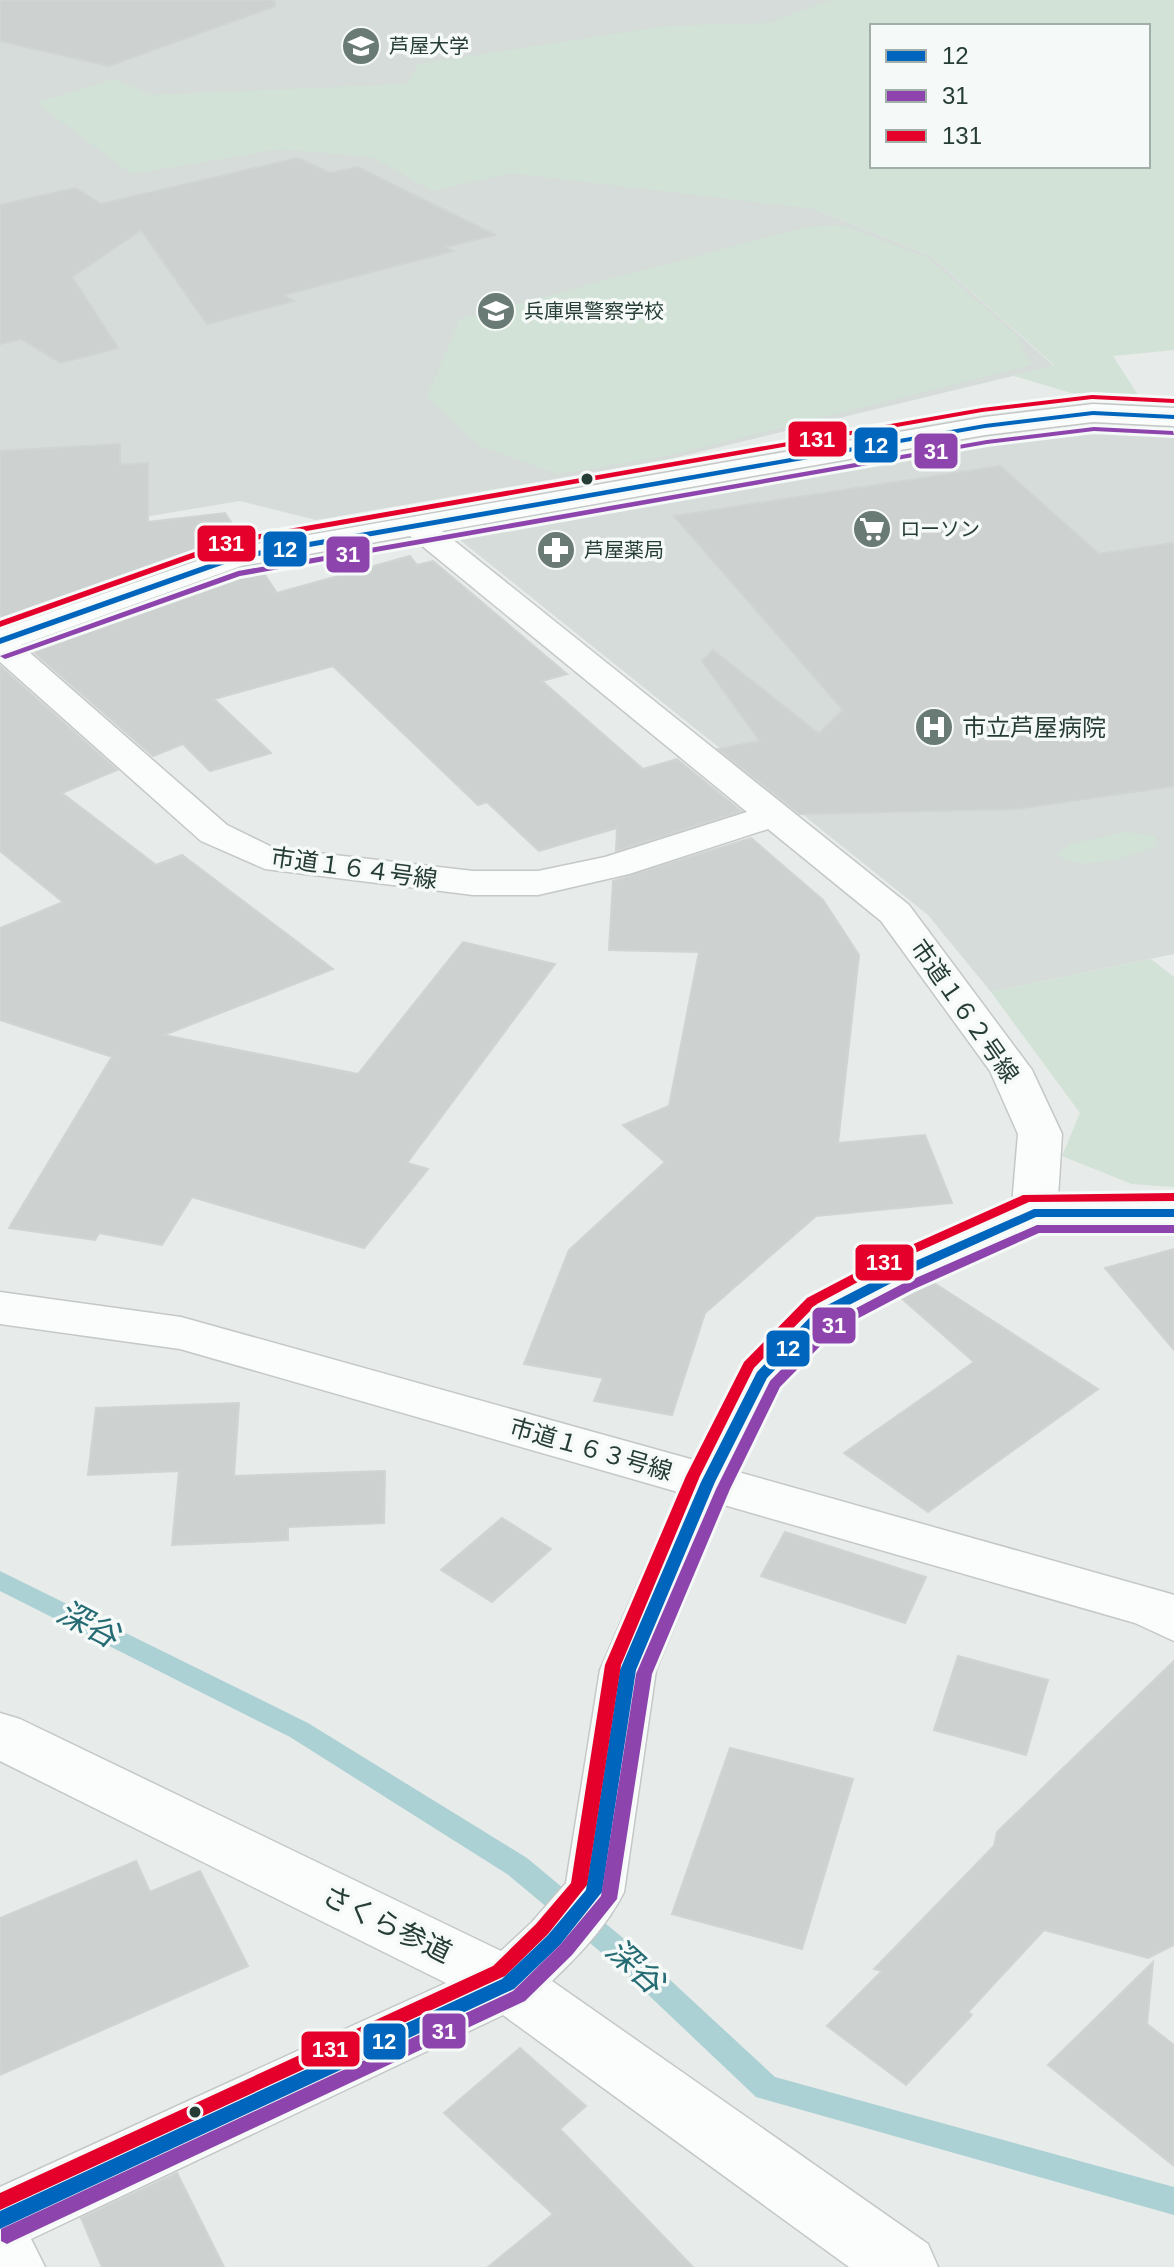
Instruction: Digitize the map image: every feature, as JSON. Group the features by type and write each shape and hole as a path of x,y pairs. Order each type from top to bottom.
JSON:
{"street":[{"path":"0,642 234,558 414,524 1020,421 1093,413 1174,417"},
{"name":"市道１６２号線","path":"414,524 895,913 1011,1070 1040,1134 1034,1213"},
{"name":"市道１６４号線","path":"0,642 214,833 265,858 473,883 538,883 615,866 775,815"},
{"path":"0,2220 508,1984 554,1940 594,1892 628,1670 708,1482 762,1375 821,1314 900,1273 1034,1213 1174,1213"},
{"name":"市道１６３号線","path":"0,1308 181,1333 1152,1608 1174,1620"},
{"name":"さくら参道","path":"0,1735 508,1984 904,2267"},
{"path":"0,2253 11,2267"}],"shaded area":[{"name":"兵庫県警察学校","path":"0,0 889,0 845,24 815,209 931,256 1054,366 670,459 316,520 240,501 0,541"},
{"name":"市立芦屋病院","path":"1105,428 1174,433 1174,954 991,992 928,915 460,540 467,532 1001,439"}],"green space":[{"path":"831,0 1174,0 1174,350 1113,356 1138,395 1071,393 1014,376 1054,365 931,256 815,209 510,173 433,191 372,157 279,149 132,174 36,103 114,79 152,95 407,84 418,64 666,26 768,23"},
{"path":"842,225 928,258 1017,336 1031,365 665,456 558,474 480,446 427,397 460,319 806,227"},
{"path":"1124,832 1155,836 1156,845 1121,858 1090,863 1065,860 1058,854 1071,844"},
{"path":"1151,959 1174,977 1174,1187 1132,1184 1062,1156 1080,1113 991,992"}],"building":[{"path":"0,0 274,0 275,6 109,66 0,41"},
{"path":"298,158 330,173 358,167 495,235 445,247 453,251 283,295 294,301 207,324 141,230 72,277 118,348 61,363 21,339 0,344 0,205 75,188 101,204"},
{"path":"120,444 120,465 148,463 148,522 225,513 245,543 0,627 0,451"},
{"path":"1000,466 1099,554 1174,543 1174,786 1016,809 800,814 718,749 760,741 702,661 713,650 819,734 843,710 674,516"},
{"path":"410,556 417,565 433,561 567,674 542,681 643,769 677,759 741,811 616,851 617,828 539,851 487,802 478,805 333,666 214,699 271,753 210,771 183,744 153,756 27,646 242,569 259,566 277,593"},
{"path":"0,666 117,770 62,793 156,865 182,855 333,969 164,1035 358,1074 463,942 555,964 407,1163 428,1169 364,1248 192,1197 162,1245 99,1233 95,1240 9,1228 113,1055 0,1020 0,928 63,902 0,851"},
{"path":"751,838 823,900 859,955 838,1143 925,1135 952,1203 816,1216 705,1313 672,1415 594,1401 603,1378 524,1364 569,1250 665,1162 623,1125 669,1106 699,952 609,950 613,881"},
{"path":"1174,1249 1174,1350 1105,1268"},
{"path":"931,1281 1098,1389 928,1512 844,1453 974,1362 900,1297"},
{"path":"239,1403 234,1476 385,1471 384,1523 288,1527 288,1540 172,1545 179,1471 88,1475 96,1408"},
{"path":"502,1518 551,1549 492,1602 441,1570"},
{"path":"785,1532 926,1577 905,1623 761,1576"},
{"path":"958,1656 1048,1680 1026,1755 934,1730"},
{"path":"1174,1661 1174,1945 1148,1958 1044,1930 968,2012 972,2015 906,2085 827,2026 882,1971 874,1969 994,1846 997,1832"},
{"path":"730,1748 853,1779 802,1949 672,1914"},
{"path":"136,1861 150,1892 200,1871 248,1966 0,2075 0,1918"},
{"path":"1153,1962 1147,2024 1174,2045 1174,2166 1048,2065"},
{"path":"520,2048 586,2106 560,2129 693,2267 488,2267 553,2214 444,2113"},
{"path":"177,2173 224,2267 102,2267 81,2218"}],"waterway":[{"name":"深谷","path":"0,1580 299,1730 517,1866 631,1961 766,2088 1174,2201"}],"transit line":[{"name":"131","path":"0,624 231,542 982,410 1092,397 1174,401"},
{"name":"12","path":"0,641 234,558 985,426 1093,413 1174,417"},
{"name":"31","path":"5,656 238,574 987,442 1094,429 1173,433"},
{"name":"131","path":"0,2202 499,1971 542,1929 579,1885 613,1665 693,1476 749,1365 812,1301 893,1258 1027,1198 1174,1197"},
{"name":"12","path":"0,2220 508,1984 554,1940 594,1892 628,1670 708,1482 762,1375 821,1314 900,1273 1034,1213 1174,1213"},
{"name":"31","path":"7,2235 519,1996 566,1950 609,1899 644,1674 723,1489 775,1384 831,1327 907,1287 1037,1229 1174,1229"}],"place":[{"name":"芦屋大学","path":"361,46"},
{"name":"兵庫県警察学校","path":"496,311"},
{"name":"ローソン","path":"872,529"},
{"name":"芦屋薬局","path":"556,550"},
{"name":"市立芦屋病院","path":"934,727"}]}
